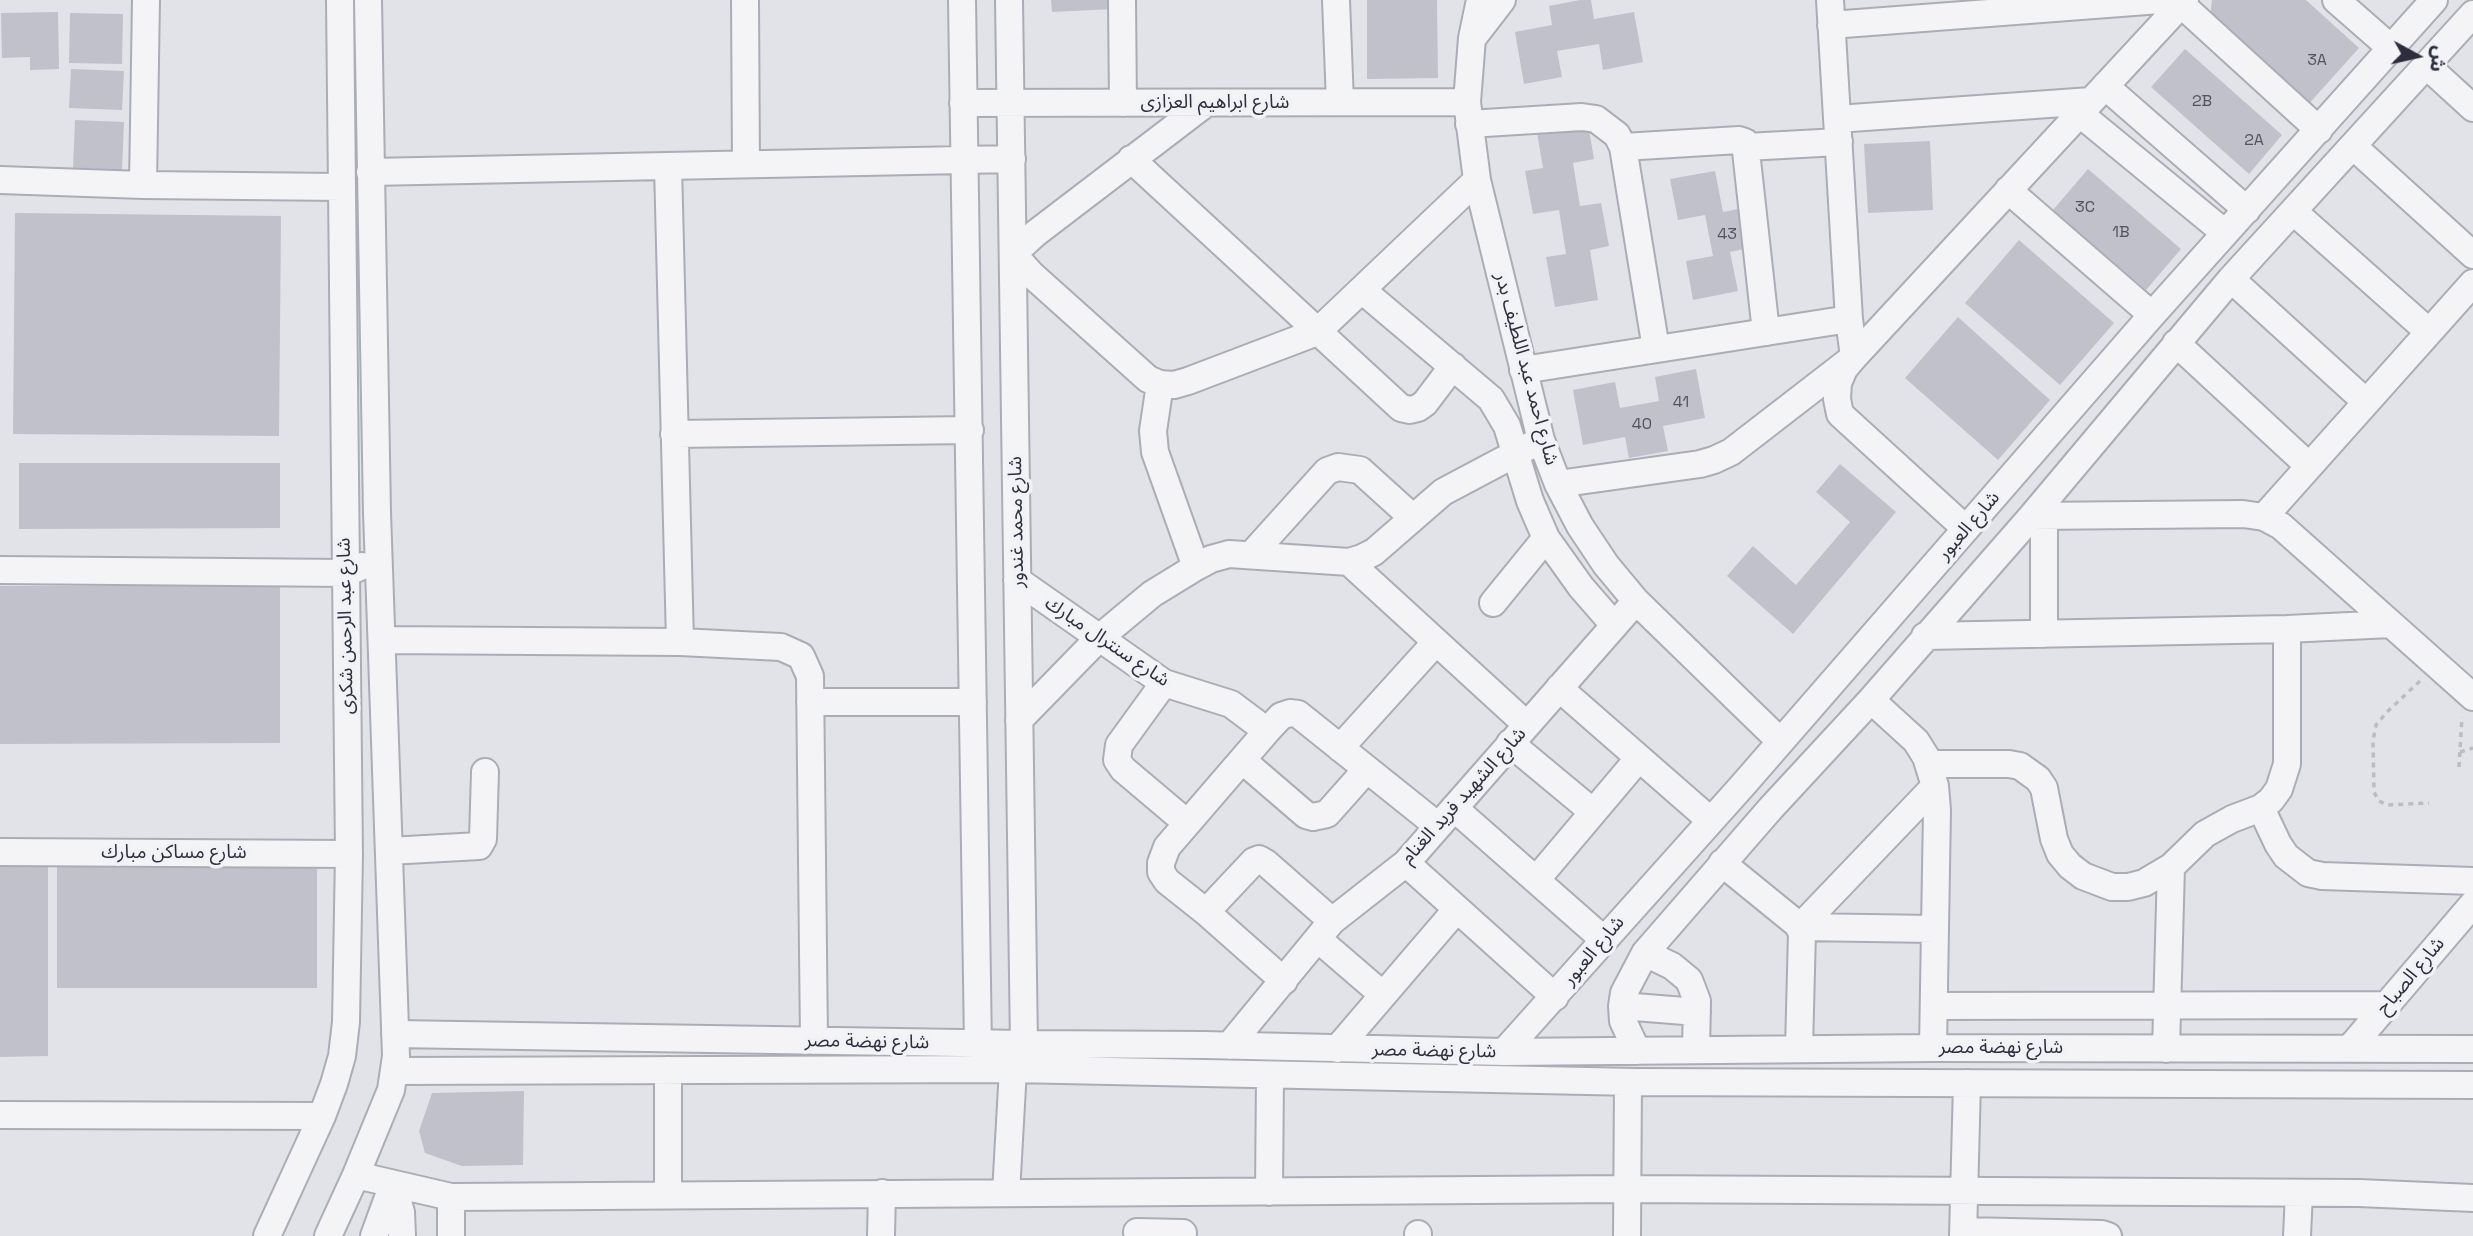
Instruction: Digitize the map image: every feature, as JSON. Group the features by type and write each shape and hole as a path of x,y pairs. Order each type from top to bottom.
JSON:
{"street":[{"path":"143,185 146,0"},
{"name":"شارع عبد الرحمن شكرى","path":"267,1236 322,1116 342,1056 346,1022 349,854 340,0"},
{"name":"شارع عبد الرحمن شكرى","path":"328,1236 391,1090 395,1071 377,512 368,0"},
{"path":"745,0 746,164"},
{"path":"962,0 978,1044"},
{"name":"شارع محمد غندور","path":"1009,0 1024,1044"},
{"path":"1122,0 1123,103"},
{"path":"1336,0 1339,102"},
{"name":"شارع احمد عبد اللطيف بدر","path":"1480,0 1472,38 1468,113 1477,180 1541,440 1558,484 1580,526 1606,565 1636,601 1780,741"},
{"path":"1472,38 1502,0"},
{"path":"2336,0 2392,48"},
{"name":"شارع العبور","path":"1504,1052 1743,785 2152,315 2434,0"},
{"path":"1966,529 1840,414 1838,383 1844,369 1854,357 2092,100 2175,2"},
{"path":"1854,357 1849,319 1830,12 2175,2 2319,130"},
{"name":"شارع العبور","path":"1622,1006 1624,993 1645,953 1722,863 1871,700 1925,636 2038,516 2176,343 2231,279 2473,14"},
{"path":"2427,66 2473,108"},
{"path":"2092,100 2225,233"},
{"path":"1746,147 1838,131 2092,100 2247,210"},
{"path":"2346,100 2372,125"},
{"name":"شارع ابراهيم العزازى","path":"963,103 1339,102 1468,113 1583,117 1596,119 1607,126 1617,135 1623,147"},
{"path":"1205,104 1036,233 1013,254 1032,275 1148,379 1160,384 1174,385 1188,381 1317,332 1477,180"},
{"path":"1656,349 1623,147 1739,139 1745,142 1766,332"},
{"path":"2353,146 2473,255"},
{"path":"370,172 1012,159"},
{"path":"1131,159 1401,408 1418,408 1453,366"},
{"path":"668,166 680,642"},
{"path":"0,180 342,187"},
{"path":"2008,190 2152,315"},
{"path":"2294,212 2429,332"},
{"path":"2231,279 2367,402"},
{"path":"2264,517 2473,283"},
{"path":"1362,290 1492,399 1507,426 1530,501 1546,538 1581,587 1614,625"},
{"path":"1523,370 1849,319"},
{"path":"2176,343 2309,466"},
{"path":"1558,484 1714,460 1731,452 1854,357"},
{"path":"1160,384 1153,432 1155,452 1196,566"},
{"path":"674,434 970,430"},
{"path":"1019,720 1098,639 1152,594 1196,566 1229,554 1349,562 1374,552 1443,492 1541,440"},
{"path":"1252,554 1326,471 1338,467 1360,470 1412,517"},
{"path":"345,518 359,524 373,519 377,512"},
{"path":"2044,634 2038,516 2243,514 2264,517 2281,526 2468,693"},
{"path":"1493,603 1546,538"},
{"path":"1349,562 1436,642 1518,734 1593,812"},
{"path":"0,570 346,573 359,566 366,566 379,573"},
{"name":"شارع سنترال مبارك","path":"1017,580 1164,683 1231,704 1267,731"},
{"name":"شارع الشهيد فريد الغنام","path":"1229,1045 1325,930 1406,863 1636,601"},
{"path":"1925,636 2287,629 2391,624"},
{"path":"1800,927 1932,775 2008,764 2030,771 2044,788 2054,839 2060,854 2076,871 2097,883 2128,887 2144,883 2171,867 2205,834 2232,818 2261,808 2279,789 2287,764 2287,629"},
{"path":"382,640 680,642 781,647 801,656 810,677 814,1041"},
{"path":"1340,748 1436,642"},
{"path":"1164,683 1119,745 1117,760 1122,769 1187,823"},
{"path":"1559,688 1710,820"},
{"path":"1871,700 1916,741 1932,775 1935,929 1933,1048"},
{"path":"810,702 974,702"},
{"path":"1284,981 1167,881 1161,872 1161,863 1167,847 1187,823 1280,716 1290,713 1298,714 1367,769 1446,817 1536,880 1603,939"},
{"path":"1536,880 1639,758"},
{"path":"1242,760 1306,815 1313,817 1327,814 1367,769"},
{"path":"389,851 479,846 483,839 485,772"},
{"path":"1743,785 1771,808"},
{"path":"2261,808 2286,856 2308,873 2322,876 2473,881"},
{"name":"شارع مساكن مبارك","path":"0,852 349,854"},
{"path":"1206,912 1254,861 1264,861 1383,995"},
{"path":"1406,863 1555,997"},
{"path":"1722,863 1800,927 1935,929"},
{"path":"2166,1049 2171,867"},
{"name":"شارع الصباح","path":"2350,1048 2473,904"},
{"path":"1338,1049 1457,909"},
{"path":"1799,1049 1803,943 1800,927"},
{"path":"1645,953 1672,966 1689,980 1694,989 1697,1012 1696,1050"},
{"path":"1934,1006 2387,1005"},
{"path":"1637,1051 1623,1020 1622,1006 1697,1012"},
{"name":"شارع نهضة مصر","path":"395,1034 978,1044 1229,1045 1504,1052 1933,1048 2473,1049"},
{"path":"545,1037 545,1070"},
{"path":"1006,1193 1013,1069"},
{"name":"شارع نهضة مصر","path":"395,1071 1013,1069 1628,1082 2473,1085"},
{"path":"668,1070 668,1195"},
{"path":"1269,1192 1270,1074"},
{"path":"1627,1236 1628,1082"},
{"path":"1967,1083 1964,1234 2108,1236"},
{"path":"0,1115 322,1116"},
{"path":"356,1175 451,1197 1626,1189 2299,1193 2473,1198"},
{"path":"374,1236 393,1184"},
{"path":"393,1184 401,1212 402,1236"},
{"path":"881,1236 882,1193"},
{"path":"2297,1236 2299,1193"},
{"path":"451,1197 451,1236"},
{"path":"1137,1231 1183,1231"}],"path":[{"path":"2429,803 2388,805 2379,801 2374,792 2373,741 2376,725 2381,718 2437,665"},
{"path":"2459,767 2468,693"},
{"path":"2459,752 2473,748"}],"building":[{"path":"1051,0 1114,0 1114,9 1052,12"},
{"path":"1367,0 1437,0 1438,78 1367,79"},
{"path":"1591,0 1594,19 1634,12 1643,62 1603,70 1599,44 1557,51 1562,77 1524,84 1515,32 1552,25 1549,6"},
{"path":"2212,0 2306,0 2359,48 2306,107 2210,19"},
{"path":"58,12 59,69 30,70 30,57 2,58 1,13"},
{"path":"70,13 123,14 122,64 69,63"},
{"path":"2185,49 2282,135 2249,174 2151,87"},
{"path":"71,69 124,71 122,110 69,108"},
{"path":"1587,118 1594,159 1573,163 1580,206 1601,203 1609,246 1590,250 1598,300 1555,307 1546,257 1566,254 1559,210 1533,214 1525,171 1543,168 1536,127"},
{"path":"75,120 124,122 122,170 73,168"},
{"path":"1930,141 1933,210 1868,213 1864,144"},
{"path":"2088,169 2181,249 2146,290 2053,210"},
{"path":"1715,171 1723,212 1743,208 1750,248 1730,252 1738,291 1693,300 1686,261 1713,256 1705,215 1678,220 1670,179"},
{"path":"15,213 281,216 279,436 13,434"},
{"path":"2019,240 2114,323 2060,385 1965,303"},
{"path":"1958,317 2050,400 1998,460 1905,378"},
{"path":"1696,369 1705,418 1663,426 1668,451 1629,458 1625,437 1583,445 1573,390 1615,382 1620,408 1659,401 1655,377"},
{"path":"19,463 280,463 280,528 19,529"},
{"path":"1840,464 1896,512 1793,634 1727,576 1753,546 1796,585 1850,522 1816,492"},
{"path":"0,586 280,586 280,743 0,744"},
{"path":"57,861 317,861 317,988 57,988"},
{"path":"0,862 48,862 48,1056 0,1057"},
{"path":"524,1091 523,1165 462,1166 425,1153 419,1131 432,1093"}]}
